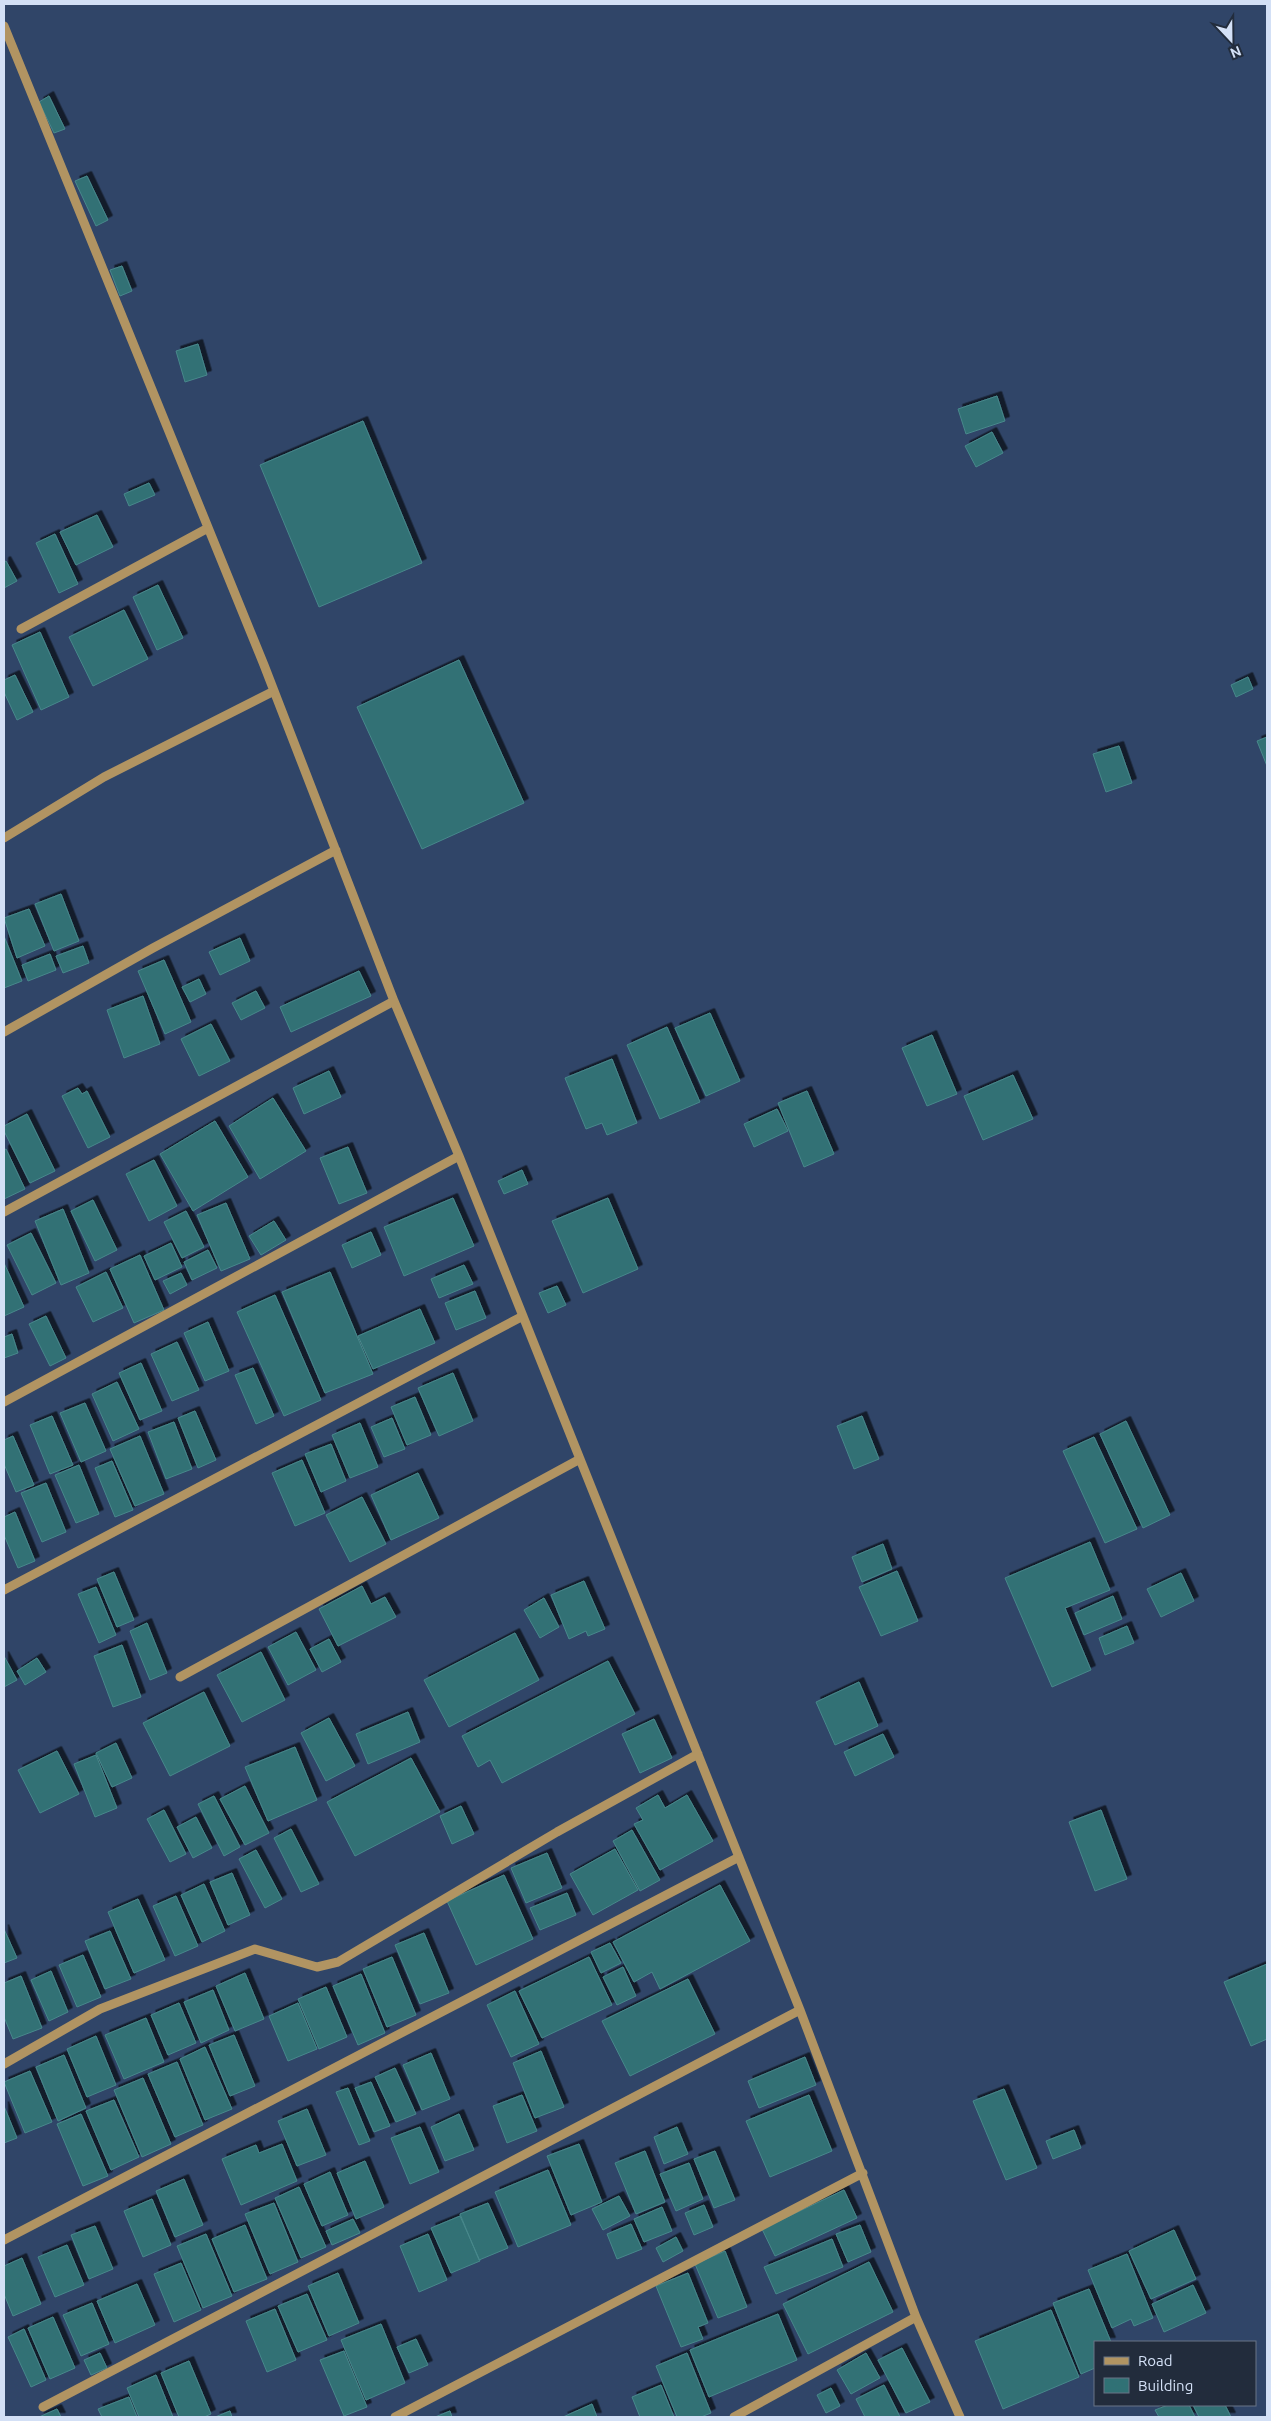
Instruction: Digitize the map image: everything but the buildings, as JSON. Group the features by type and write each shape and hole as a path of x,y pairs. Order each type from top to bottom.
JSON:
{"street":[{"path":"4,26 274,691 394,1001 459,1156 800,2010 916,2317 960,2417"},
{"path":"21,628 208,528"},
{"path":"4,838 104,777 274,691"},
{"path":"4,1032 153,948 336,850"},
{"path":"4,1212 394,1001"},
{"path":"4,1402 459,1156"},
{"path":"4,1590 522,1316"},
{"path":"180,1677 580,1459"},
{"path":"4,2064 100,2009 254,1949 317,1967 338,1962 549,1837 698,1754"},
{"path":"4,2240 739,1857"},
{"path":"43,2407 800,2010"},
{"path":"395,2417 863,2173"},
{"path":"734,2417 916,2317"}]}
